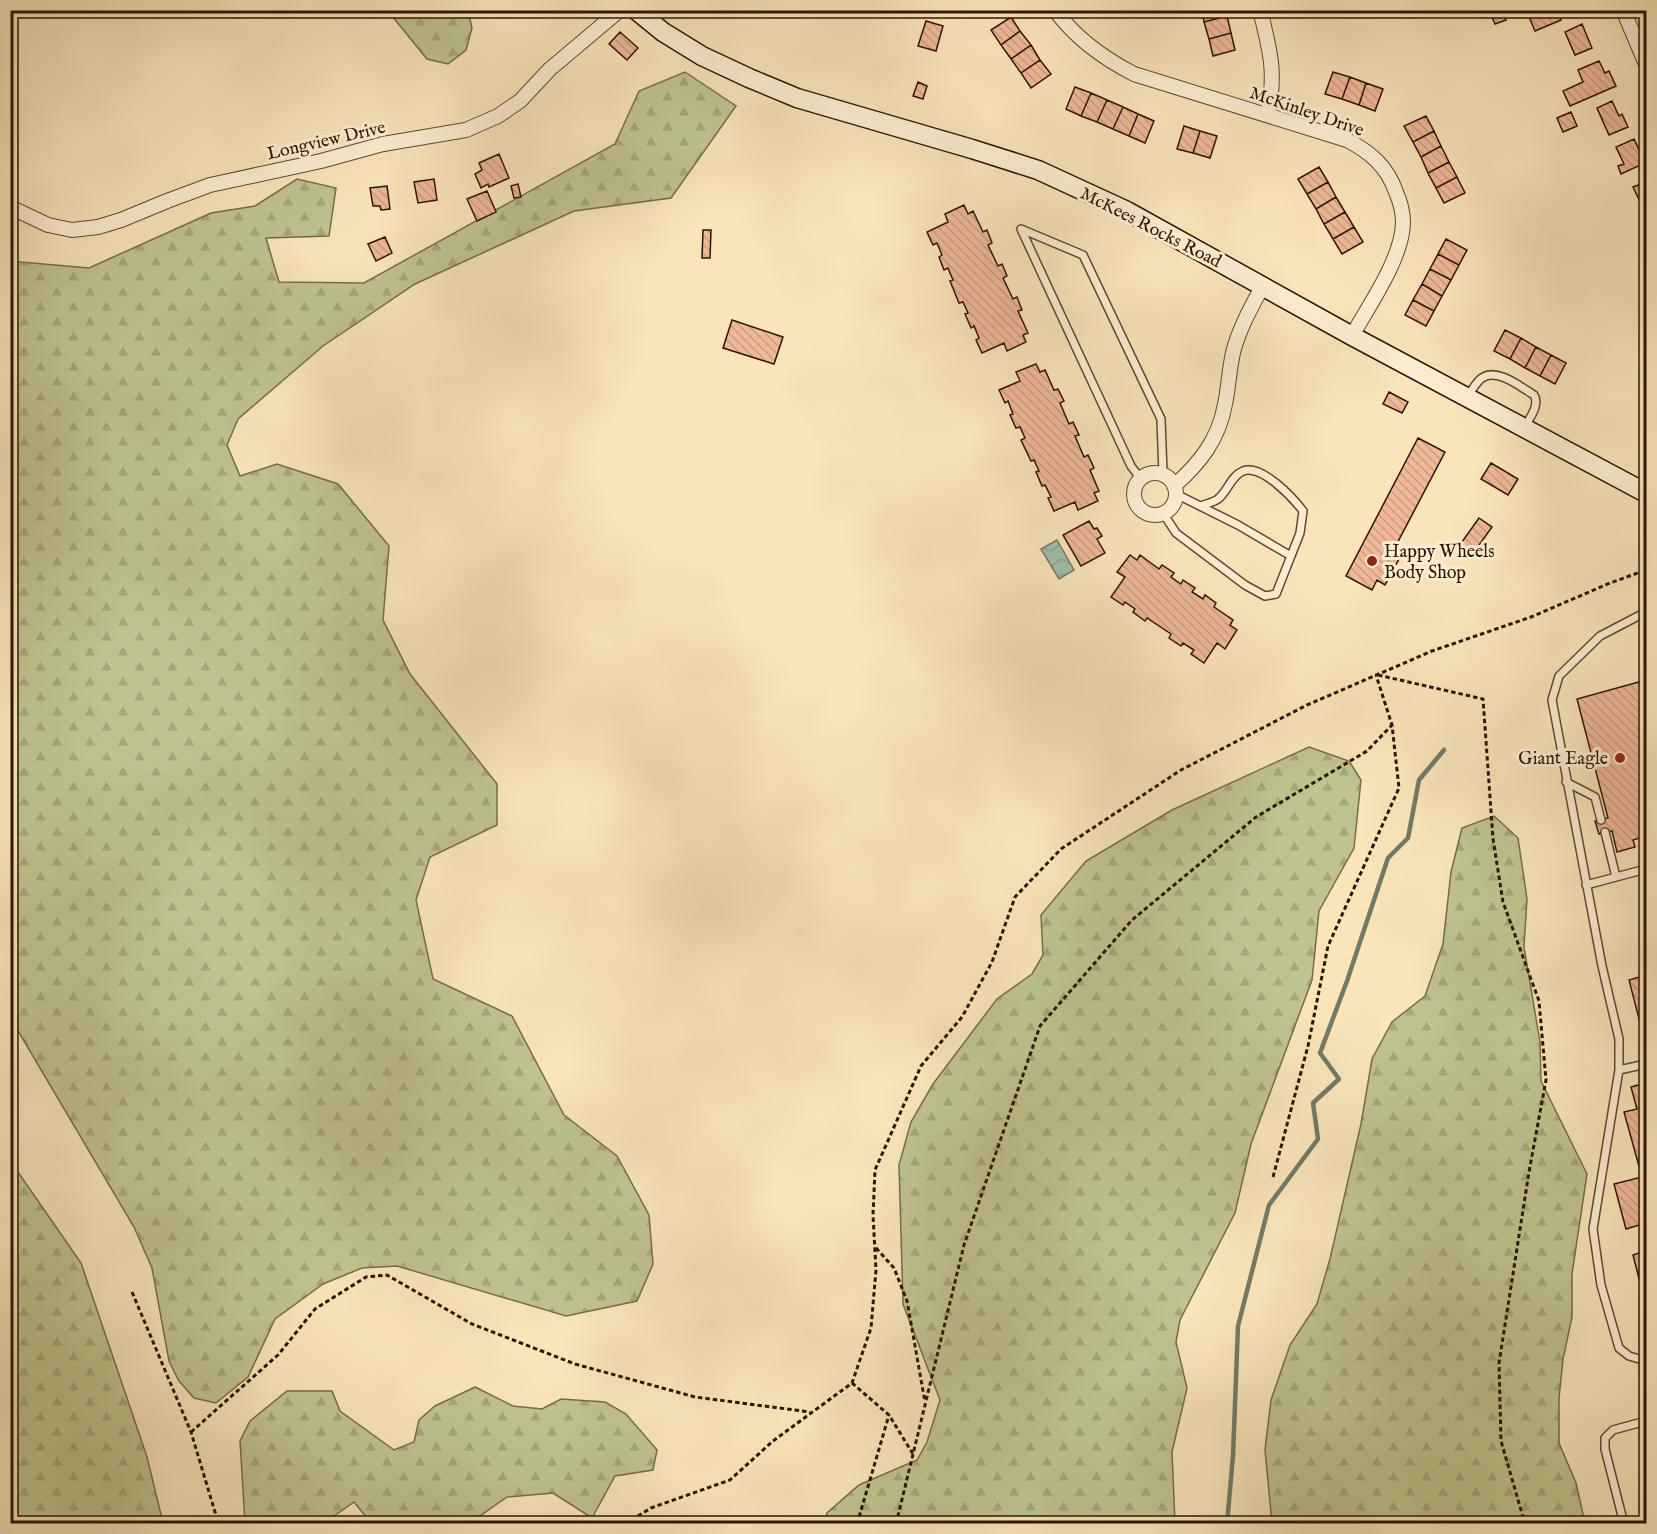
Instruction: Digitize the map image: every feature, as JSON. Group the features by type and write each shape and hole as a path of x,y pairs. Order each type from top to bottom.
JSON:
{"street":[{"name":"Longview Drive","path":"10,207 48,225 72,230 98,227 210,185 383,144 466,130 498,116 520,101 550,69 620,10"},
{"name":"McKees Rocks Road","path":"636,10 663,32 702,56 796,98 972,148 1038,170 1127,211 1352,336 1647,493"},
{"name":"McKinley Drive","path":"1055,10 1089,47 1108,61 1134,74 1347,140 1364,149 1381,164 1393,181 1400,202 1403,224 1398,249 1352,336"},
{"path":"1260,10 1271,55 1273,76 1267,116"},
{"path":"1623,10 1647,64"},
{"path":"1175,490 1163,474 1147,474 1135,485 1134,493 1140,508 1146,513 1154,515 1162,513 1169,509 1174,502 1175,490 1206,453 1218,431 1225,405 1234,347 1263,285"}],"lane":[{"path":"1140,478 1131,466 1021,229 1083,255 1161,419 1163,474"},
{"path":"1467,396 1482,377 1500,376 1534,395 1537,399 1525,427"},
{"path":"1162,513 1176,533 1245,585 1265,596 1276,594 1300,533 1303,511 1292,497 1257,472 1244,471 1233,479 1218,499 1201,506"},
{"path":"1175,490 1291,556"},
{"path":"1647,612 1600,636 1559,676 1552,700 1602,966 1619,1039 1618,1070 1593,1229 1601,1285 1620,1348 1629,1356 1647,1361"},
{"path":"1566,782 1595,797 1601,820"},
{"path":"1605,832 1616,877"},
{"path":"1586,885 1647,869"},
{"path":"1618,1070 1647,1064"},
{"path":"1624,1524 1605,1449 1605,1438 1612,1430 1647,1421"}],"path":[{"path":"625,1524 651,1508 730,1480 773,1441 852,1383 871,1328 876,1270 873,1215 875,1170 921,1066 962,1017 992,962 1015,897 1061,849 1181,770 1307,705 1432,651 1531,617 1610,582 1647,570"},
{"path":"1273,1177 1308,1046 1328,946 1399,788 1392,725 1376,675"},
{"path":"1376,675 1483,699 1493,839 1503,902 1539,1001 1546,1080 1499,1363 1501,1441 1525,1524"},
{"path":"896,1524 964,1245 1040,1026 1132,920 1256,817 1368,751 1392,725"},
{"path":"875,1247 894,1268 907,1301 925,1405"},
{"path":"191,1432 278,1355 315,1309 366,1277 387,1275 472,1324 574,1364 695,1397 812,1413"},
{"path":"132,1292 191,1432 214,1512 221,1524"},
{"path":"852,1383 889,1415 913,1455"},
{"path":"857,1524 889,1415"}],"green space":[{"path":"388,11 468,11 472,28 466,50 448,64 427,59"},
{"path":"685,72 736,106 671,198 574,211 415,284 323,346 238,419 227,445 240,476 277,464 338,484 389,546 383,620 410,674 497,784 497,825 430,857 416,900 433,979 512,1016 564,1115 617,1156 649,1215 653,1264 637,1301 566,1316 397,1266 362,1268 323,1284 275,1319 248,1377 216,1403 194,1398 179,1381 169,1361 152,1268 134,1227 11,1019 10,261 89,268 211,213 255,206 297,179 336,188 329,236 266,238 279,282 364,283 615,144 639,91"},
{"path":"1309,747 1349,761 1361,780 1354,848 1319,911 1312,980 1251,1144 1235,1213 1180,1320 1176,1342 1187,1388 1172,1452 1175,1523 824,1523 827,1513 859,1485 917,1460 927,1442 940,1400 903,1304 899,1165 911,1122 933,1084 997,999 1032,974 1043,955 1041,915 1086,861 1172,810"},
{"path":"1494,816 1518,838 1527,899 1524,947 1540,1042 1541,1081 1587,1174 1572,1274 1572,1317 1563,1359 1559,1398 1559,1443 1576,1483 1585,1523 1272,1523 1265,1450 1271,1400 1290,1345 1317,1304 1330,1259 1361,1124 1372,1059 1392,1022 1425,996 1443,944 1451,872 1462,828"},
{"path":"11,1162 81,1263 147,1457 163,1523 11,1523"},
{"path":"475,1387 513,1406 542,1409 561,1399 605,1402 626,1414 657,1450 653,1470 615,1476 592,1518 553,1493 507,1497 470,1523 371,1523 354,1502 324,1523 245,1523 240,1441 250,1421 287,1391 332,1391 340,1411 394,1450 414,1442 419,1420 435,1406"}],"water":[{"path":"1057,540 1074,570 1059,579 1041,549"}],"building":[{"path":"1202,10 1226,10 1227,16 1204,22"},
{"path":"1529,10 1568,10 1559,15 1561,20 1535,31 1527,12"},
{"path":"1503,13 1506,20 1495,24 1492,17"},
{"path":"1227,16 1231,33 1209,39 1204,22"},
{"path":"1011,17 1020,31 1001,45 991,30"},
{"path":"926,21 943,26 936,51 918,46"},
{"path":"1582,24 1592,48 1575,55 1565,32"},
{"path":"1020,31 1031,45 1011,59 1001,45"},
{"path":"620,32 638,48 627,60 609,44"},
{"path":"1231,33 1235,50 1213,56 1209,39"},
{"path":"1031,45 1040,60 1021,73 1011,59"},
{"path":"1040,60 1051,74 1031,88 1021,73"},
{"path":"1599,61 1605,73 1609,71 1616,86 1570,106 1563,91 1583,82 1578,70"},
{"path":"1333,72 1350,77 1342,99 1325,94"},
{"path":"1350,77 1366,83 1359,105 1342,99"},
{"path":"918,82 927,86 923,99 913,96"},
{"path":"1366,83 1383,89 1375,111 1359,105"},
{"path":"1075,87 1091,93 1081,116 1066,109"},
{"path":"1091,93 1107,100 1097,122 1081,116"},
{"path":"1107,100 1123,107 1113,129 1097,122"},
{"path":"1612,101 1619,116 1622,114 1628,127 1609,135 1597,108"},
{"path":"1123,107 1138,114 1129,136 1113,129"},
{"path":"1571,112 1577,126 1563,132 1557,118"},
{"path":"1138,114 1154,121 1145,143 1129,136"},
{"path":"1426,116 1434,131 1413,142 1404,126"},
{"path":"1184,126 1200,131 1193,153 1177,149"},
{"path":"1200,131 1217,136 1210,158 1193,153"},
{"path":"1434,131 1441,146 1421,157 1413,142"},
{"path":"1634,139 1645,163 1621,174 1618,166 1624,164 1616,147"},
{"path":"1441,146 1449,162 1428,173 1421,157"},
{"path":"499,154 509,178 481,188 475,174 482,170 479,163"},
{"path":"1449,162 1457,177 1436,188 1428,173"},
{"path":"1319,167 1328,182 1307,194 1298,179"},
{"path":"1457,177 1465,193 1444,203 1436,188"},
{"path":"434,179 437,200 418,203 414,182"},
{"path":"1328,182 1336,197 1316,209 1307,194"},
{"path":"1646,182 1646,207 1643,208 1633,187"},
{"path":"518,184 521,197 514,198 511,186"},
{"path":"387,186 390,209 381,210 380,206 373,206 370,188"},
{"path":"487,191 496,212 477,221 467,199"},
{"path":"1336,197 1345,212 1324,224 1316,209"},
{"path":"964,205 968,214 973,211 983,232 987,230 992,243 988,245 998,266 1002,264 1007,276 1003,278 1013,299 1017,297 1022,310 1018,311 1028,333 1023,335 1026,342 1007,351 1004,343 982,353 976,340 979,338 974,326 971,328 965,314 968,313 963,302 959,303 950,281 953,280 948,268 944,270 939,257 942,255 937,243 933,245 927,232 948,222 945,214"},
{"path":"1345,212 1354,227 1333,239 1324,224"},
{"path":"1354,227 1363,242 1342,254 1333,239"},
{"path":"703,230 711,230 710,258 702,258"},
{"path":"385,237 392,253 376,261 368,244"},
{"path":"1446,239 1467,250 1459,265 1438,254"},
{"path":"1438,254 1459,265 1451,280 1430,269"},
{"path":"1430,269 1451,280 1442,296 1422,284"},
{"path":"1422,284 1442,296 1434,311 1413,300"},
{"path":"1413,300 1434,311 1426,326 1405,315"},
{"path":"732,320 783,337 774,364 723,348"},
{"path":"1505,330 1521,338 1510,359 1494,351"},
{"path":"1521,338 1536,347 1525,368 1510,359"},
{"path":"1536,347 1551,355 1540,376 1525,368"},
{"path":"1551,355 1566,363 1555,384 1540,376"},
{"path":"1036,364 1040,372 1045,370 1054,390 1058,389 1064,401 1060,403 1069,424 1073,422 1079,435 1075,436 1084,457 1088,455 1094,468 1090,470 1099,491 1094,493 1098,501 1078,510 1075,502 1054,511 1048,498 1051,497 1045,485 1042,486 1036,472 1039,471 1034,460 1031,461 1021,440 1025,438 1020,427 1016,428 1010,415 1013,414 1008,401 1005,403 999,390 1020,381 1016,372"},
{"path":"1389,392 1408,402 1402,413 1383,404"},
{"path":"1418,438 1445,452 1391,555 1399,559 1385,585 1377,580 1372,590 1346,576"},
{"path":"1491,463 1518,479 1508,495 1481,479"},
{"path":"1479,518 1492,527 1472,555 1459,546"},
{"path":"1089,521 1102,536 1097,539 1105,553 1081,566 1063,535"},
{"path":"1130,555 1137,560 1140,555 1159,569 1162,565 1174,573 1171,577 1181,584 1183,580 1195,588 1192,592 1203,599 1205,595 1216,603 1214,607 1233,620 1230,625 1237,630 1225,649 1217,643 1204,663 1191,654 1194,650 1183,643 1181,646 1169,638 1171,634 1147,618 1145,621 1133,612 1135,609 1125,602 1123,605 1111,597 1125,577 1117,572"},
{"name":"Giant Eagle","path":"1646,680 1646,836 1633,840 1635,847 1617,852 1612,831 1599,834 1595,821 1608,818 1577,699"},
{"path":"1646,975 1646,1046 1629,980"},
{"path":"1642,1084 1646,1100 1646,1223 1626,1229 1614,1184 1642,1177 1624,1112 1637,1109 1631,1087"},
{"path":"1646,1251 1646,1306 1633,1255"}],"waterway":[{"path":"1227,1524 1233,1456 1238,1326 1269,1205 1318,1139 1313,1103 1339,1079 1320,1053 1388,858 1408,838 1419,780 1444,750"}],"place":[{"name":"Happy Wheels Body Shop","path":"1372,561"},
{"name":"Giant Eagle","path":"1620,758"}]}
